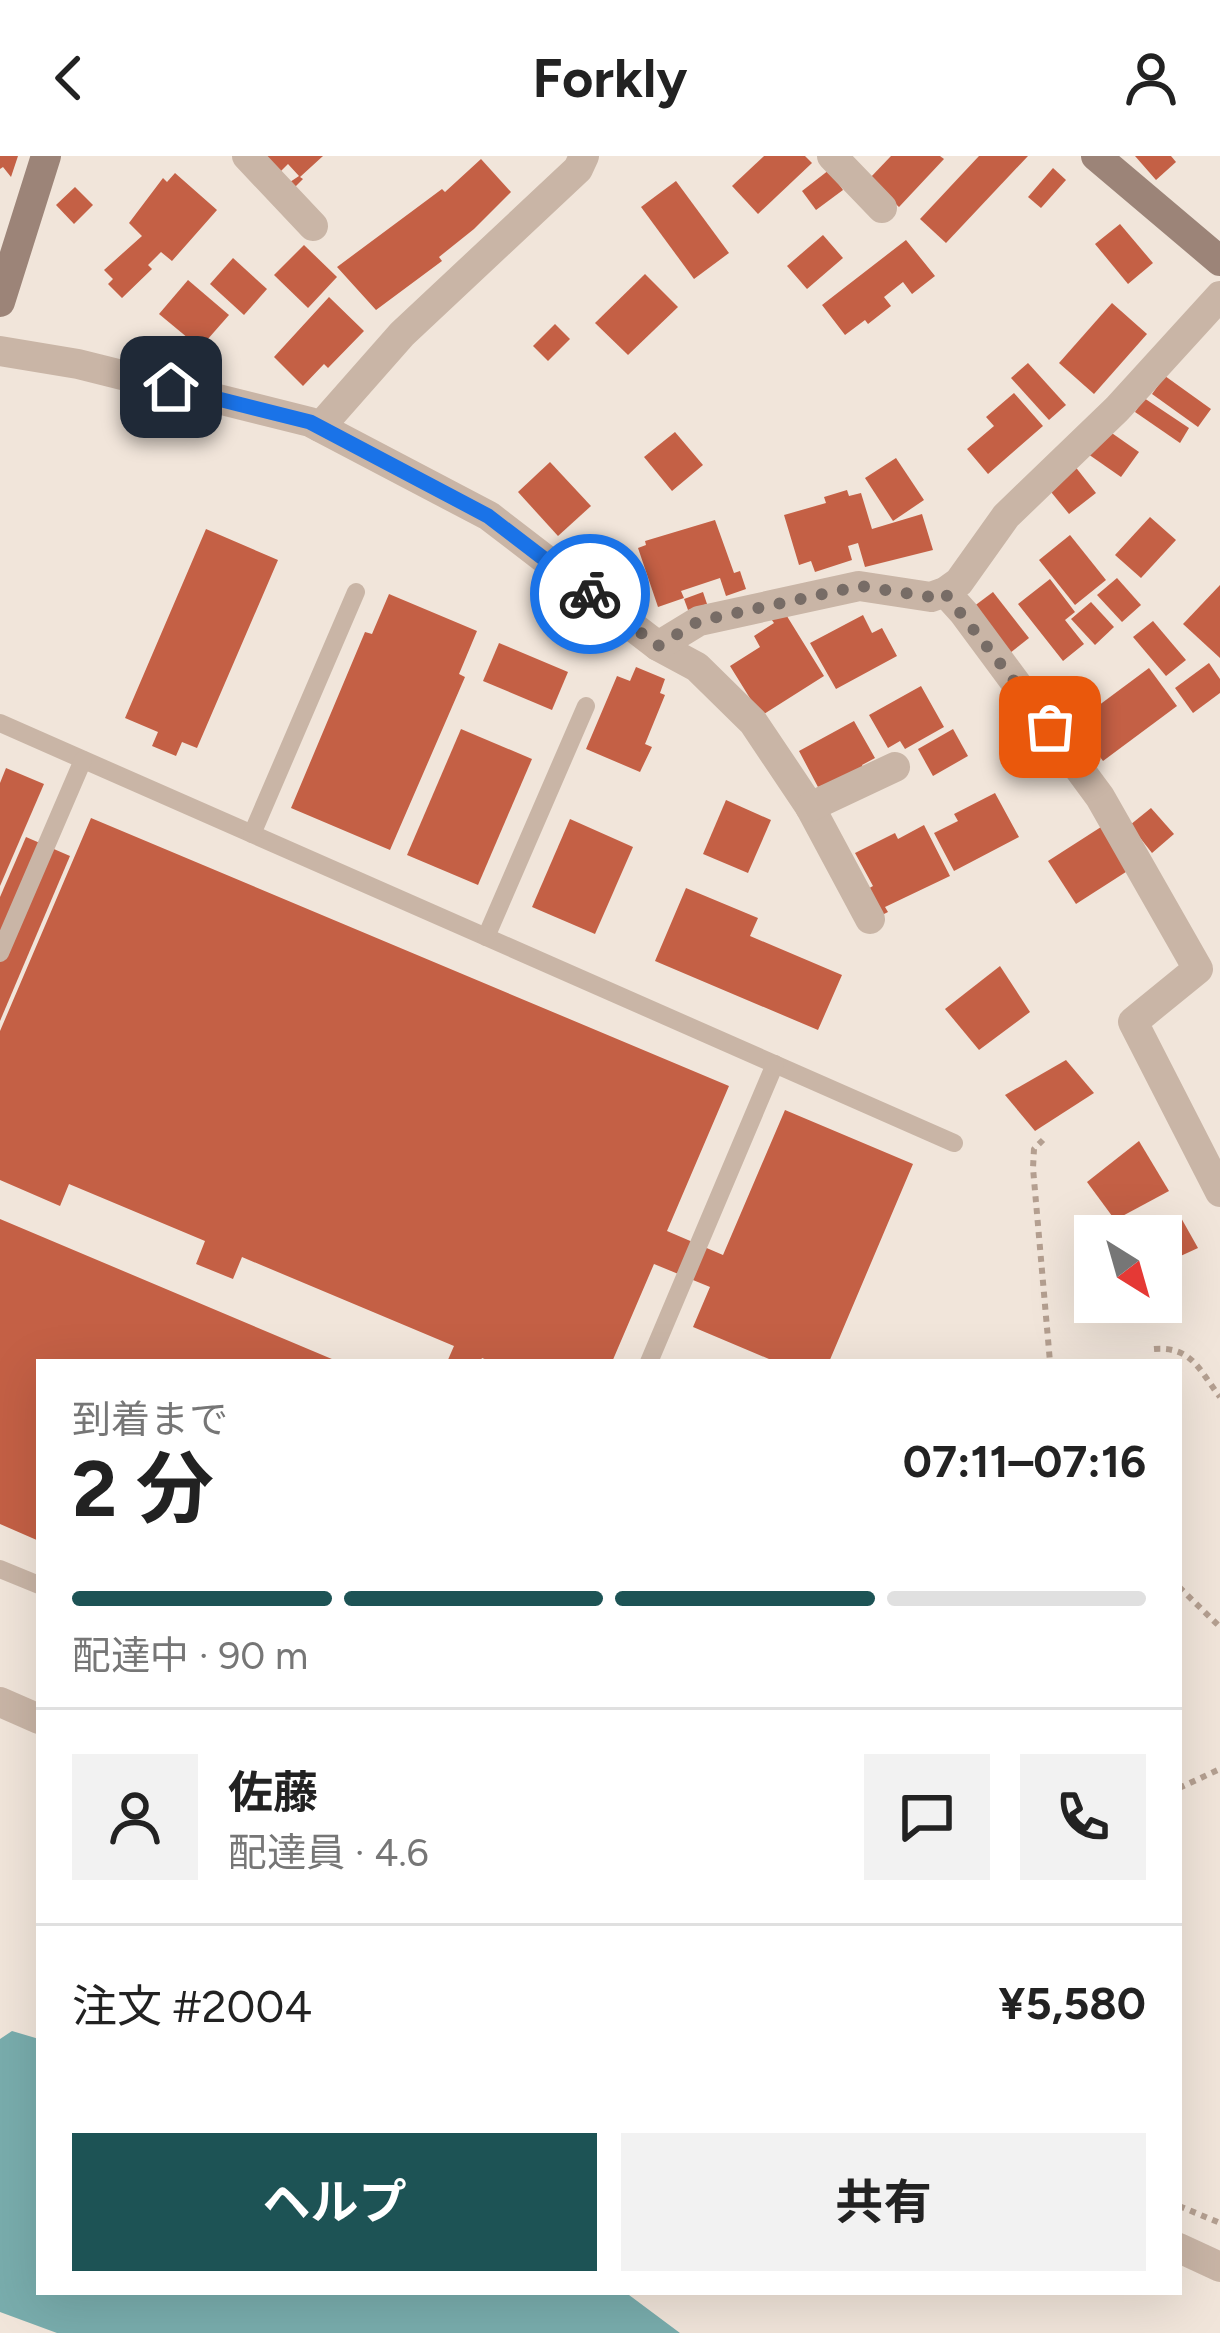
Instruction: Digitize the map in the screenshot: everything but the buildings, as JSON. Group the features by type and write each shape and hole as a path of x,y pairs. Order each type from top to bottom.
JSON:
{"main road":[{"path":"0,302 46,156"},
{"path":"1096,156 1220,260"}],"street":[{"path":"247,156 313,226"},
{"path":"320,427 402,334 578,170 584,156"},
{"path":"832,156 882,208"},
{"path":"658,646 699,621 860,586 931,597 944,592 958,582 1006,516 1117,409 1220,296"},
{"path":"0,351 78,364 320,427 488,516 658,646 697,667 753,722 810,807 870,919"},
{"path":"944,592 1100,797 1209,969 1132,1022 1220,1192"},
{"path":"810,807 895,766"},
{"path":"0,1702 36,1718"},
{"path":"1182,2249 1220,2267"}],"lane":[{"path":"252,834 356,592"},
{"path":"486,937 586,706"},
{"path":"0,723 954,1143"},
{"path":"0,953 83,760"},
{"path":"650,1359 775,1064"},
{"path":"0,1569 36,1584"}],"path":[{"path":"1043,1140 1034,1149 1033,1168 1050,1359"},
{"path":"1154,1349 1177,1348 1186,1353 1220,1397"},
{"path":"1182,1590 1220,1628"},
{"path":"1182,1787 1220,1768"},
{"path":"1182,2207 1220,2223"}],"water":[{"path":"12,2031 36,2038 36,2295 629,2295 680,2333 57,2333 0,2312 0,2039"}],"way so far":[{"path":"590,594 658,646 699,621 796,598 860,586 931,597 944,592 1050,727"}],"route":[{"path":"171,387 310,422 488,516 590,594"}]}
